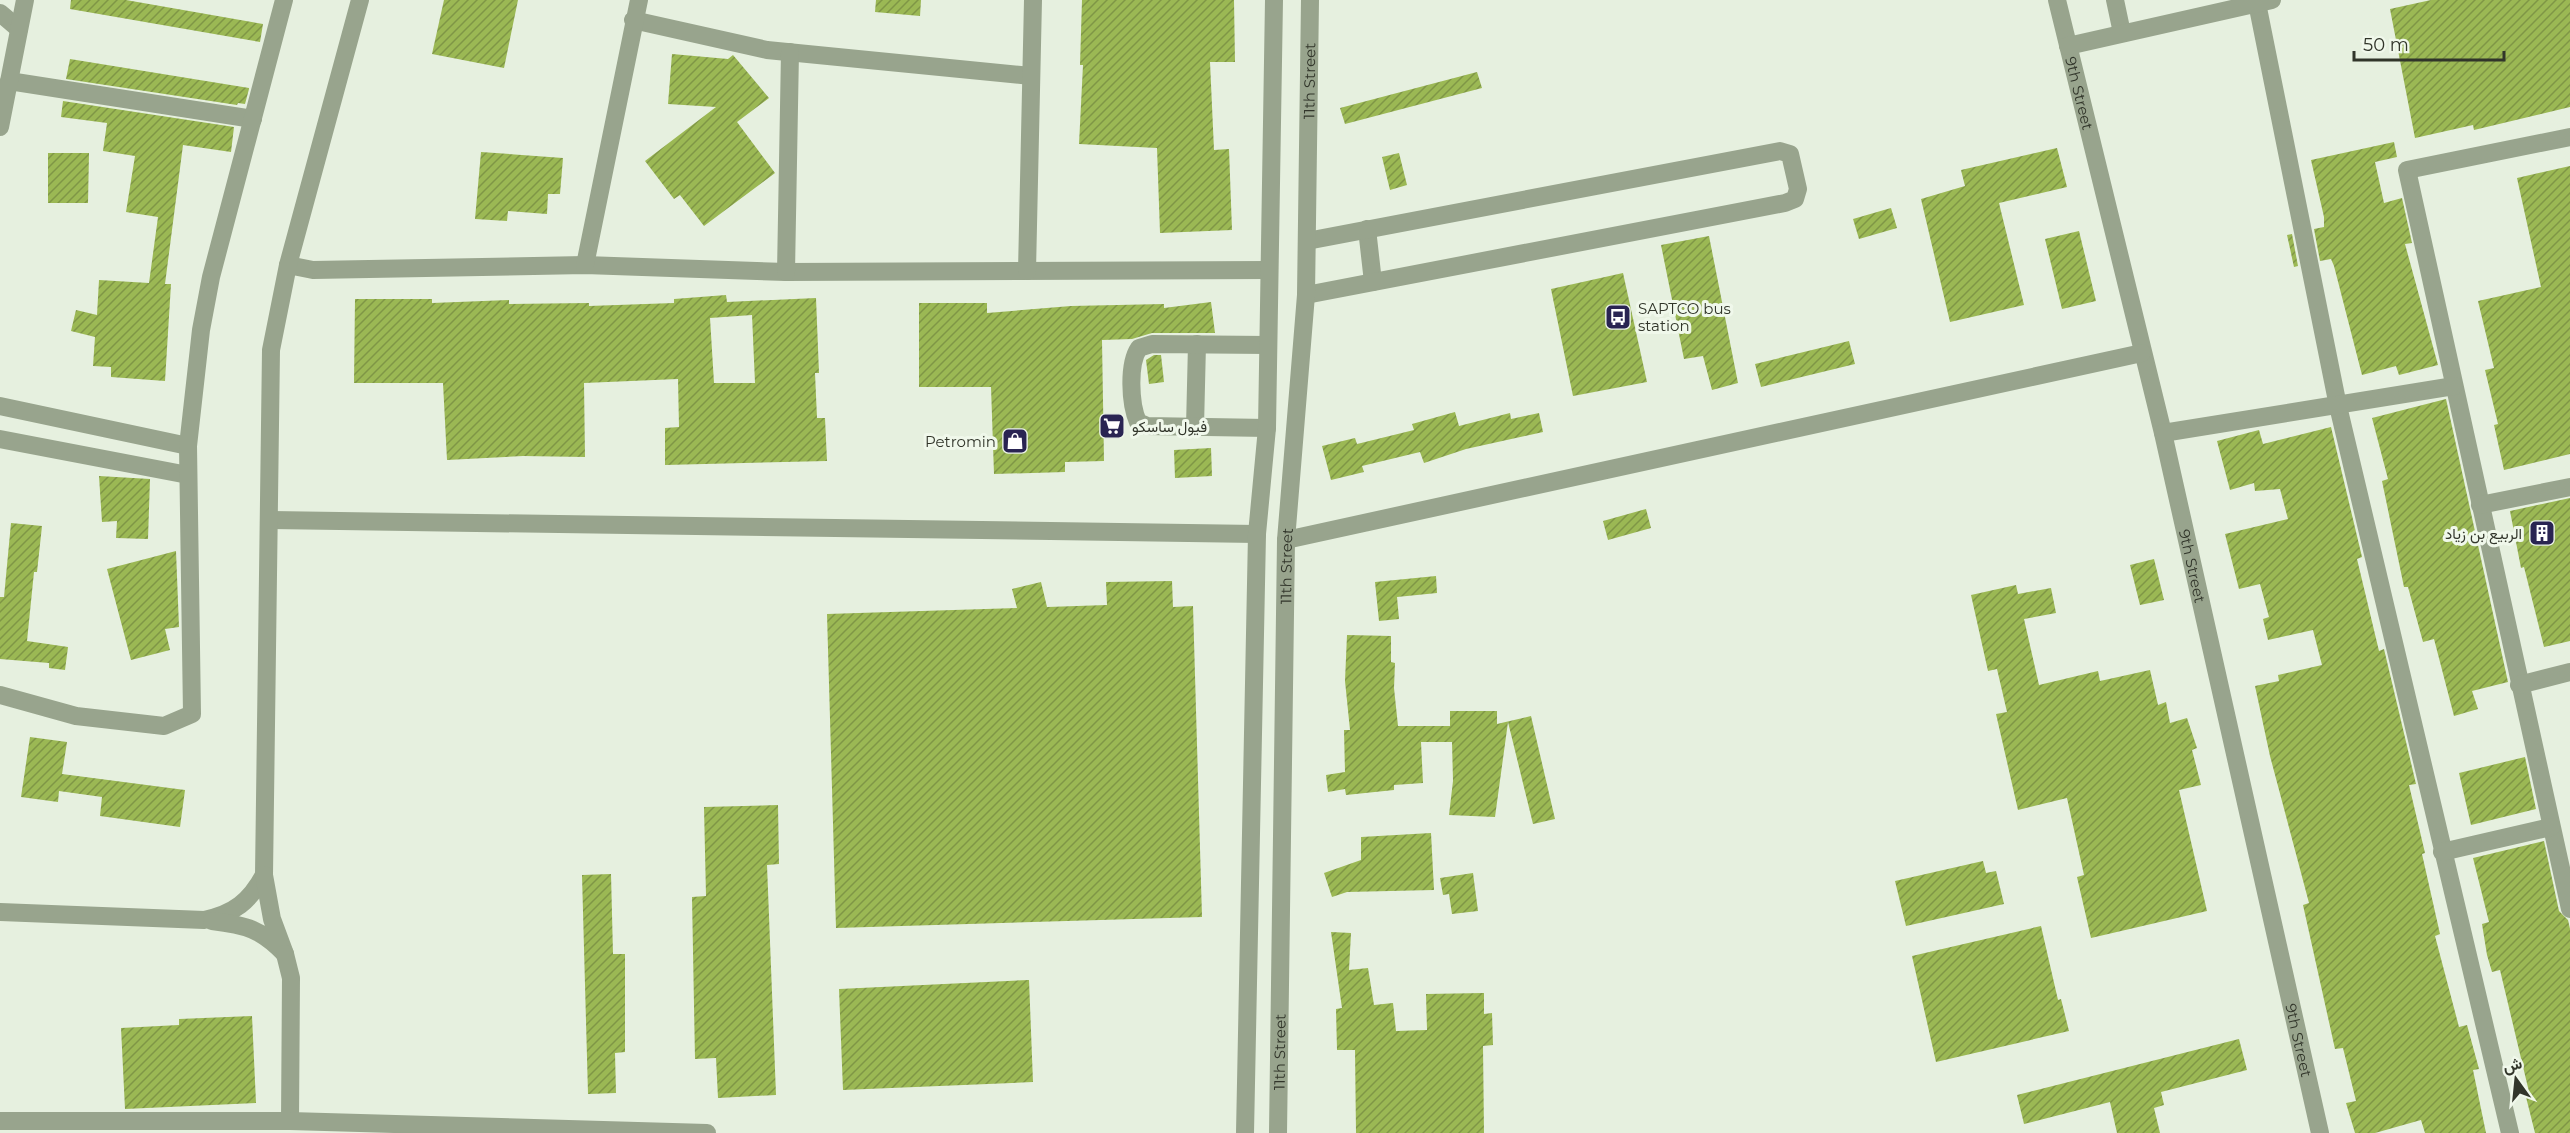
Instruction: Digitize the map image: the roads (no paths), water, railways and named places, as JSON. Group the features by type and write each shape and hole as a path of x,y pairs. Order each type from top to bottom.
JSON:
{"street":[{"path":"0,128 25,0"},
{"path":"0,696 76,716 164,726 192,714 188,446 201,330 209,288 284,0"},
{"path":"290,1121 291,978 272,919 264,875 271,520 271,350 288,265 360,0"},
{"path":"585,266 633,20 639,0"},
{"path":"1027,271 1033,0"},
{"name":"11th Street","path":"1245,1133 1257,534 1267,428 1274,0"},
{"name":"11th Street","path":"1278,1133 1286,540 1306,295 1310,0"},
{"name":"9th Street","path":"2057,0 2163,432 2320,1133"},
{"path":"2115,0 2122,33"},
{"path":"2068,45 2265,2 2338,405 2510,1133"},
{"path":"0,13 19,29"},
{"path":"633,20 767,50 1031,76"},
{"path":"0,33 19,29"},
{"path":"786,272 790,52"},
{"path":"9,81 254,119"},
{"path":"2570,137 2407,170 2551,827 2564,857 2570,909"},
{"path":"1306,295 1785,203 1795,199 1798,189 1790,154 1780,151 1307,241"},
{"path":"1367,229 1373,282"},
{"path":"288,265 313,270 585,266 786,272 1269,270"},
{"path":"1267,428 1147,426 1138,422 1134,411 1133,356 1138,348 1152,344 1268,345"},
{"path":"1195,427 1197,344"},
{"path":"1286,540 2142,353"},
{"path":"2163,432 2454,386"},
{"path":"0,406 188,446"},
{"path":"0,439 188,475"},
{"path":"2480,505 2570,487"},
{"path":"271,520 1257,534"},
{"path":"2519,685 2570,672"},
{"path":"2442,852 2551,827"},
{"path":"204,920 237,910 257,889 264,875"},
{"path":"0,912 204,920 239,925 258,930 285,954"},
{"path":"0,1120 290,1121 397,1128 707,1133"}],"place":[{"name":"SAPTCO bus station","path":"1618,317"},
{"name":"فيول ساسكو","path":"1112,426"},
{"name":"Petromin","path":"1015,441"},
{"name":"الربيع بن زياد","path":"2542,533"}]}
